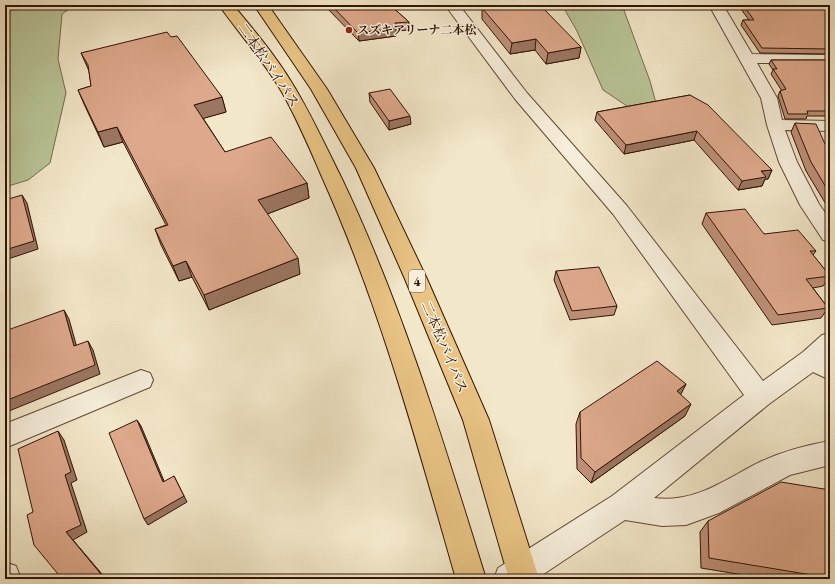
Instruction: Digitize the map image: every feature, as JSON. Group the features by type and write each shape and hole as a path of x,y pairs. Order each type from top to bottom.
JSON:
{"highway":[{"name":"二本松バイパス","path":"226,5 254,40 291,94 349,215 376,281 423,419 471,579"},
{"name":"二本松バイパス","path":"261,5 319,89 365,168 394,230 476,420 518,576"}],"street":[{"path":"452,5 521,96 620,210 760,397"},
{"path":"716,5 748,58 769,98 775,124 788,162 810,205 830,235"},
{"path":"748,58 830,59"},
{"path":"775,124 830,126"},
{"path":"810,205 830,206"},
{"path":"518,576 622,506 760,397 824,357"},
{"path":"5,436 141,380"},
{"path":"622,506 661,513 685,512 717,501 774,469 810,456 830,453"}],"green space":[{"path":"5,5 75,5 62,14 58,59 66,93 50,163 28,180 5,187"},
{"path":"562,5 622,5 650,81 660,118 630,108 603,90 577,31"}],"building":[{"path":"331,5 390,5 409,22 395,23 396,28 358,33"},
{"path":"507,5 540,5 581,47 548,53 536,39 512,43 482,8"},
{"path":"743,5 830,5 830,49 762,48 743,20 754,20"},
{"path":"167,32 171,37 177,36 222,97 194,105 225,152 271,137 307,183 258,200 298,258 204,295 186,261 173,266 155,229 168,225 117,127 98,132 78,90 91,86 88,65 81,53"},
{"path":"771,60 830,60 830,111 807,111 808,114 788,114 780,91 786,89 773,69 777,69"},
{"path":"390,89 410,116 389,121 369,93"},
{"path":"690,95 708,105 772,170 761,171 766,177 742,181 697,131 626,145 597,112"},
{"path":"795,123 816,124 830,155 830,194 811,162"},
{"path":"22,195 34,241 5,250 5,200"},
{"path":"745,209 764,234 798,230 816,251 810,251 830,276 806,279 828,308 778,315 706,213"},
{"path":"599,267 617,306 572,311 556,271"},
{"path":"64,310 74,346 88,341 95,365 5,401 5,331"},
{"path":"657,361 686,384 677,391 691,404 595,472 581,458 580,412"},
{"path":"137,420 163,482 174,476 184,496 144,519 109,433"},
{"path":"58,431 71,472 65,475 81,525 66,532 105,579 62,579 34,545 27,515 33,512 18,449"},
{"path":"781,482 830,490 830,578 709,558 708,521"}],"place":[{"name":"スズキアリーナ二本松","path":"349,30"}]}
